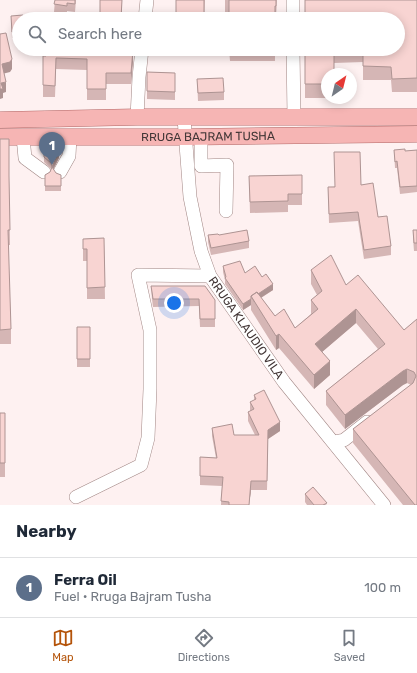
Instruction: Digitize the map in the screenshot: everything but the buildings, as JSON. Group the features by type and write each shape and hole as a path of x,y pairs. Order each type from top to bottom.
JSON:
{"main road":[{"name":"RRUGA BAJRAM TUSHA","path":"0,120 137,117 417,117"},
{"name":"RRUGA BAJRAM TUSHA","path":"0,137 185,137 417,134"}],"street":[{"path":"146,12 147,0"},
{"path":"293,0 293,12"},
{"path":"137,117 138,77 141,56"},
{"path":"293,56 294,117"},
{"name":"RRUGA KLAUDIO VILA","path":"184,118 190,197 201,251 210,276 284,382 384,505"},
{"path":"201,136 201,166 227,165 226,211"},
{"path":"23,137 25,158 44,172"},
{"path":"60,172 69,156 70,137"},
{"path":"76,497 141,465 148,438 150,330 138,275 210,276"},
{"path":"334,442 344,440 379,413"}],"place":[{"name":"Ferra Oil","path":"52,165"}]}
